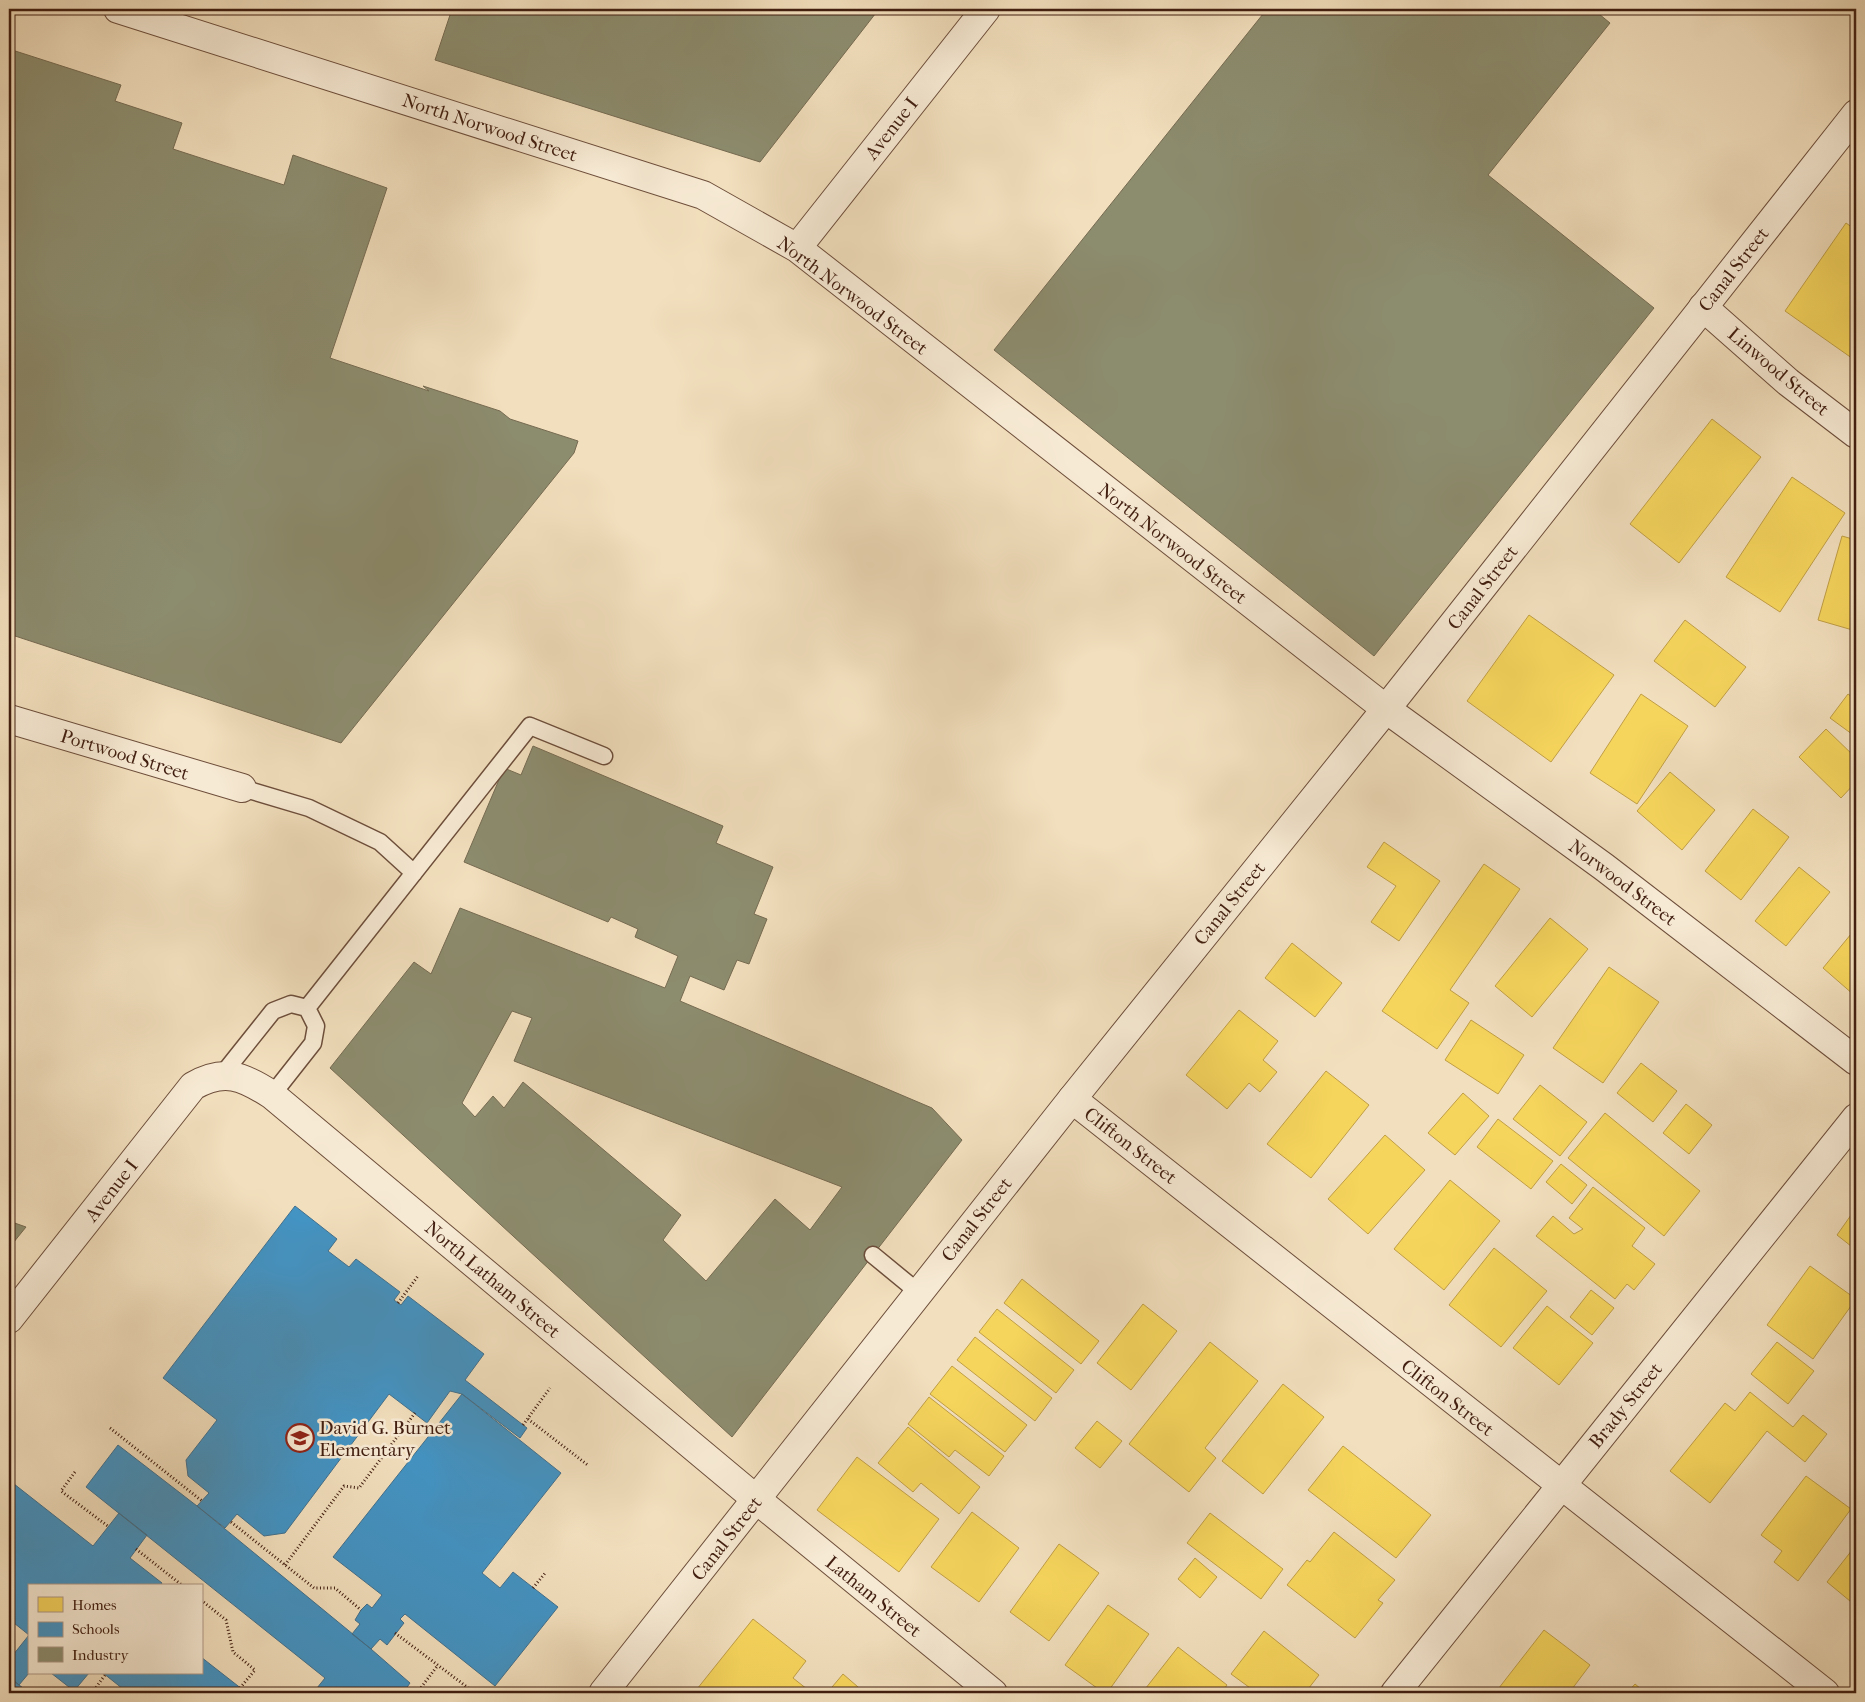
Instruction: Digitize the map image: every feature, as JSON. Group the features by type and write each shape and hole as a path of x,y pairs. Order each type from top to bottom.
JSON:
{"street":[{"name":"North Norwood Street","path":"118,9 703,195 797,248 1386,709"},
{"name":"Avenue I","path":"797,248 986,9"},
{"name":"Canal Street","path":"603,1693 918,1292 1386,709 1856,114"},
{"name":"Linwood Street","path":"1703,307 1788,382 1856,434"},
{"name":"Norwood Street","path":"1386,709 1604,866 1856,1061"},
{"name":"Portwood Street","path":"9,719 242,788"},
{"name":"Avenue I","path":"9,1319 192,1086 207,1078 222,1075"},
{"name":"North Latham Street","path":"222,1075 249,1080 272,1095 756,1499"},
{"name":"Clifton Street","path":"1072,1098 1560,1486 1825,1693"},
{"name":"Brady Street","path":"1395,1693 1856,1118"},
{"name":"Latham Street","path":"756,1499 993,1693"}],"lane":[{"path":"307,1008 530,726 604,756"},
{"path":"242,788 309,808 380,842 414,872"},
{"path":"222,1075 273,1011 291,1004 307,1008 316,1026 313,1043 272,1095"},
{"path":"873,1255 918,1292"}],"path":[{"path":"398,1303 418,1276"},
{"path":"523,1425 550,1388"},
{"path":"285,1565 344,1486 359,1488 415,1414"},
{"path":"528,1419 589,1466"},
{"path":"110,1428 202,1500"},
{"path":"75,1472 61,1491 109,1527"},
{"path":"231,1522 314,1588 335,1588 361,1610"},
{"path":"136,1549 180,1584"},
{"path":"533,1588 546,1572"},
{"path":"202,1601 226,1620 233,1652 255,1670 240,1688"},
{"path":"396,1634 475,1693"},
{"path":"417,1693 438,1665"},
{"path":"92,1693 105,1675"}],"building: Homes":[{"path":"1846,223 1856,230 1856,361 1785,311"},
{"path":"1712,419 1761,457 1679,563 1630,524"},
{"path":"1792,477 1845,513 1780,612 1726,577"},
{"path":"1842,536 1856,540 1856,631 1818,620"},
{"path":"1529,615 1614,675 1551,762 1467,701"},
{"path":"1685,620 1746,667 1715,707 1654,661"},
{"path":"1641,694 1688,726 1637,804 1590,773"},
{"path":"1848,694 1856,700 1856,737 1830,718"},
{"path":"1826,729 1856,758 1856,782 1841,798 1799,757"},
{"path":"1670,772 1715,810 1682,850 1637,811"},
{"path":"1753,809 1789,837 1741,900 1705,871"},
{"path":"1384,842 1440,881 1399,941 1371,922 1396,886 1367,867"},
{"path":"1484,864 1520,889 1450,990 1469,1003 1437,1049 1382,1011"},
{"path":"1799,867 1830,892 1786,946 1755,921"},
{"path":"1550,918 1588,949 1532,1017 1495,986"},
{"path":"1856,928 1856,992 1854,995 1823,968"},
{"path":"1292,943 1342,983 1315,1017 1265,978"},
{"path":"1609,967 1659,1002 1603,1083 1553,1048"},
{"path":"1239,1010 1278,1041 1263,1060 1277,1072 1260,1092 1249,1083 1227,1109 1186,1075"},
{"path":"1471,1020 1524,1055 1498,1094 1445,1060"},
{"path":"1641,1063 1677,1091 1653,1122 1617,1093"},
{"path":"1326,1071 1369,1105 1311,1178 1267,1144"},
{"path":"1540,1085 1587,1122 1560,1156 1513,1119"},
{"path":"1463,1093 1489,1116 1455,1155 1428,1133"},
{"path":"1686,1104 1712,1125 1689,1154 1663,1133"},
{"path":"1605,1113 1700,1191 1664,1236 1568,1158"},
{"path":"1498,1119 1553,1161 1531,1189 1477,1147"},
{"path":"1385,1135 1425,1170 1368,1234 1328,1199"},
{"path":"1561,1164 1587,1185 1572,1204 1546,1182"},
{"path":"1450,1180 1500,1221 1444,1290 1394,1249"},
{"path":"1593,1187 1645,1228 1632,1246 1655,1264 1634,1290 1627,1284 1615,1299 1536,1236 1553,1216 1574,1234 1583,1229 1569,1218"},
{"path":"1856,1208 1856,1250 1837,1235"},
{"path":"1494,1248 1547,1291 1501,1347 1449,1305"},
{"path":"1810,1266 1856,1299 1813,1359 1767,1325"},
{"path":"1022,1279 1099,1341 1081,1364 1004,1303"},
{"path":"1591,1290 1614,1308 1592,1335 1570,1317"},
{"path":"1143,1304 1177,1331 1131,1390 1097,1363"},
{"path":"1547,1306 1593,1343 1559,1385 1513,1348"},
{"path":"997,1309 1074,1370 1056,1393 979,1332"},
{"path":"975,1337 1052,1398 1035,1421 957,1360"},
{"path":"1210,1342 1258,1381 1205,1448 1216,1458 1189,1492 1129,1444"},
{"path":"1777,1342 1814,1371 1788,1404 1751,1374"},
{"path":"952,1366 1027,1425 1005,1452 930,1394"},
{"path":"1283,1384 1324,1417 1263,1494 1222,1461"},
{"path":"1750,1392 1793,1427 1803,1415 1827,1434 1805,1462 1767,1431 1710,1503 1670,1471 1725,1403 1735,1411"},
{"path":"929,1397 1004,1456 989,1476 955,1450 949,1457 908,1424"},
{"path":"1097,1421 1122,1441 1100,1468 1075,1448"},
{"path":"908,1427 980,1487 959,1514 921,1483 913,1492 878,1463"},
{"path":"1343,1446 1431,1515 1396,1558 1308,1490"},
{"path":"857,1457 939,1519 899,1572 817,1510"},
{"path":"1806,1476 1851,1509 1798,1581 1774,1562 1782,1551 1761,1535"},
{"path":"972,1512 1019,1548 979,1602 931,1567"},
{"path":"1210,1513 1283,1569 1261,1599 1187,1543"},
{"path":"1334,1532 1395,1580 1378,1600 1383,1603 1355,1638 1287,1585 1307,1560 1310,1562"},
{"path":"1059,1544 1099,1573 1049,1641 1010,1612"},
{"path":"1856,1545 1856,1606 1827,1582"},
{"path":"1195,1558 1217,1577 1200,1598 1178,1579"},
{"path":"1108,1605 1149,1634 1107,1693 1104,1693 1065,1665"},
{"path":"753,1619 806,1661 793,1678 812,1693 702,1693 697,1689"},
{"path":"1544,1630 1590,1665 1569,1693 1495,1693"},
{"path":"1264,1631 1319,1675 1305,1693 1257,1693 1231,1674"},
{"path":"1178,1647 1227,1685 1221,1693 1142,1693"},
{"path":"843,1674 865,1693 827,1693"},
{"path":"1635,1684 1646,1693 1627,1693"}],"building: Schools":[{"path":"295,1206 337,1239 328,1251 349,1267 356,1259 400,1292 394,1300 398,1303 401,1305 408,1296 484,1354 465,1380 527,1428 520,1438 462,1394 450,1391 427,1423 389,1394 285,1533 264,1536 237,1514 225,1528 197,1506 209,1493 188,1476 186,1460 217,1420 163,1378"},
{"path":"462,1394 561,1473 482,1573 500,1588 513,1572 558,1607 495,1686 405,1614 400,1619 404,1623 387,1645 380,1639 371,1649 352,1634 360,1624 355,1620 361,1610 367,1604 372,1608 382,1595 333,1557"},
{"path":"118,1445 197,1506 371,1649 410,1683 403,1693 313,1693 325,1678 86,1487"},
{"path":"9,1480 93,1546 119,1513 147,1535 130,1558 161,1584 28,1584 28,1634 9,1619"},
{"path":"28,1636 28,1674 19,1685 9,1677 9,1660"},
{"path":"202,1658 247,1693 128,1693 104,1674 202,1674"},
{"path":"52,1674 88,1674 74,1691"},
{"path":"9,1677 19,1685 30,1693 9,1693"}],"building: Industry":[{"path":"452,9 879,9 760,162 435,60"},
{"path":"1267,9 1593,9 1610,23 1488,175 1654,308 1374,656 994,350"},
{"path":"9,49 121,85 115,101 182,123 173,149 284,185 293,155 387,188 330,358 429,391 423,386 500,411 510,419 578,441 574,453 341,743 9,634"},
{"path":"533,746 723,826 716,843 773,867 754,914 767,919 749,964 737,960 724,990 690,976 680,1001 932,1108 962,1140 732,1437 330,1068 414,962 431,974 460,908 665,988 678,956 635,937 638,929 611,917 608,922 464,862 504,768 521,775","holes":["512,1011 532,1018 514,1061 842,1187 810,1230 775,1199 706,1281 663,1240 681,1215 523,1082 504,1108 493,1096 475,1117 462,1103"]},
{"path":"9,1221 26,1227 9,1248"}],"place":[{"name":"David G. Burnet Elementary","path":"300,1438"}]}
